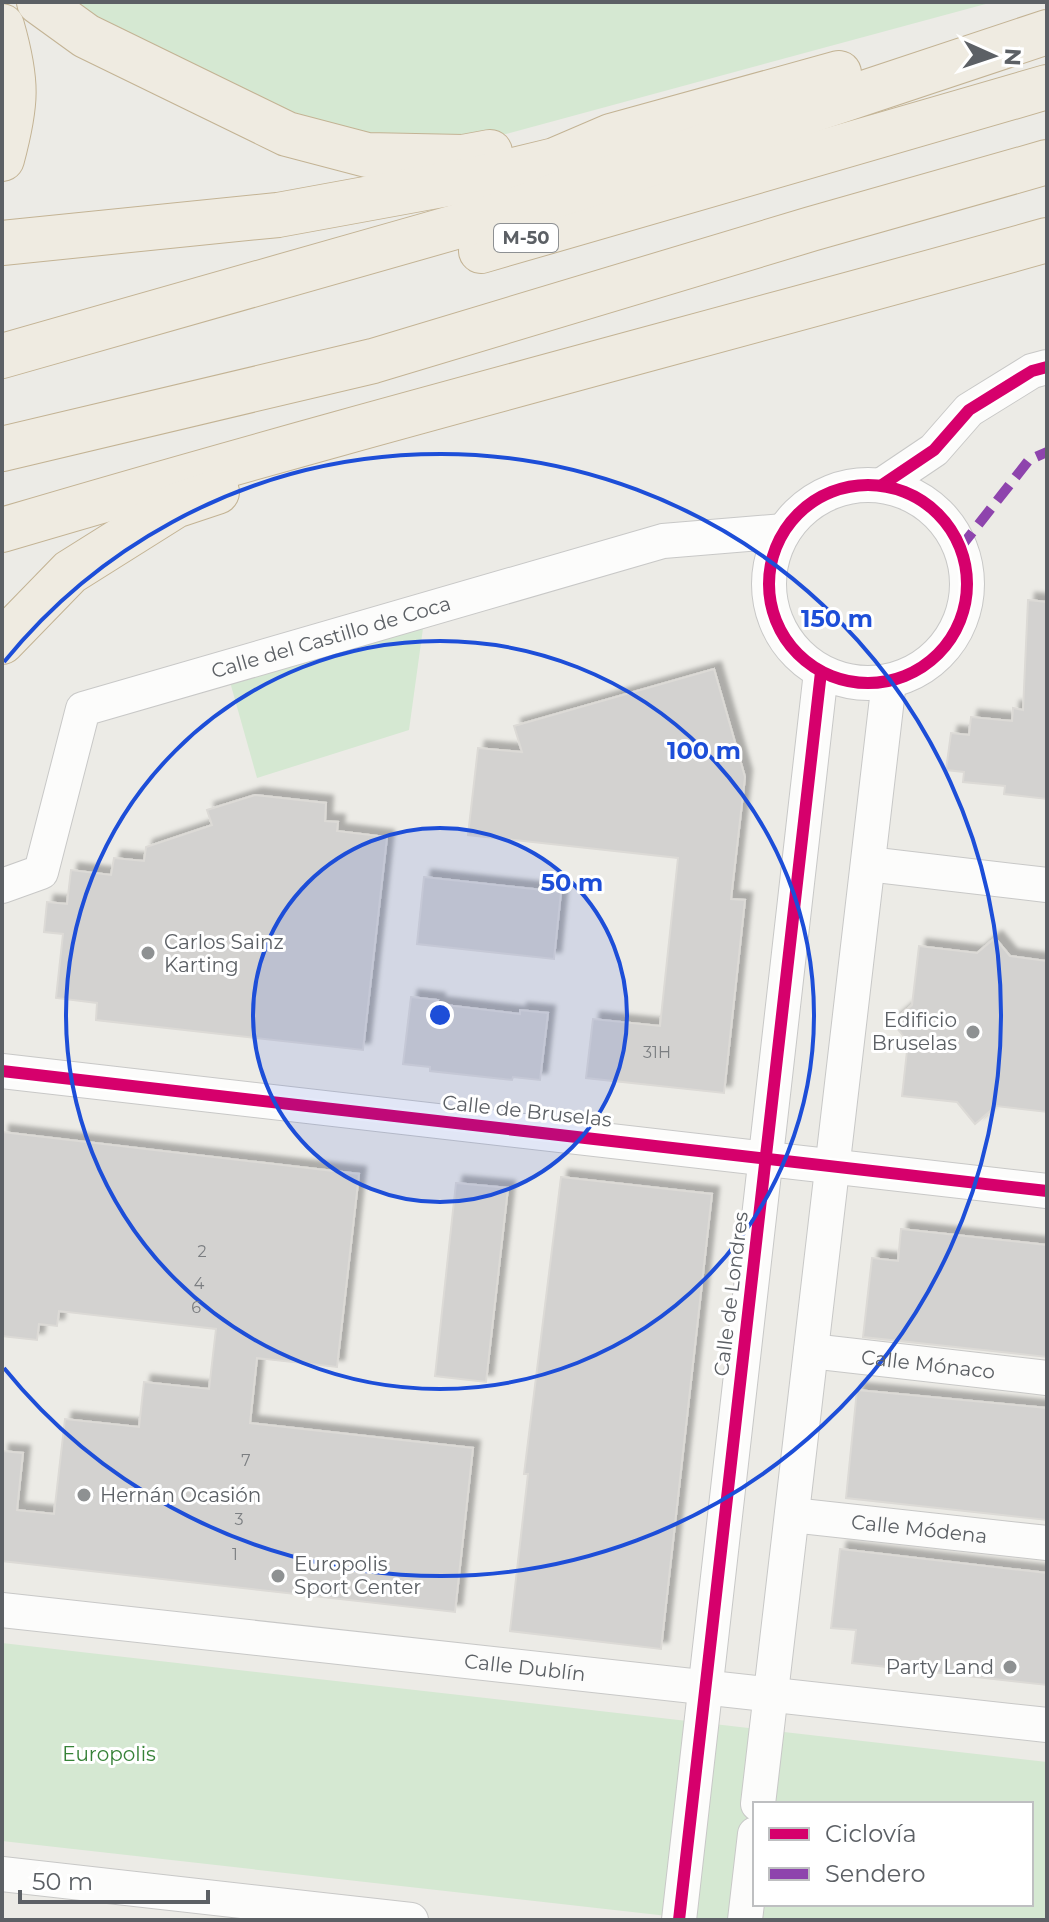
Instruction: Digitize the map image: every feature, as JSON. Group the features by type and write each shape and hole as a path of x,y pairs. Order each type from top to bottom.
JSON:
{"highway":[{"path":"39,2 86,36 287,134 367,155 463,157 611,136 1047,14"},
{"path":"2,26 15,73 14,115 2,159"},
{"path":"2,356 494,216 1047,32"},
{"name":"M-50","path":"2,375 93,355 485,249 1047,87"},
{"path":"2,243 278,215 480,178 555,160 611,136"},
{"path":"373,361 811,229 1047,162"},
{"path":"2,449 373,361 528,330 821,248 1047,192"},
{"path":"2,530 373,421 606,363 1047,240"},
{"path":"2,642 70,572 175,506 606,363"}],"street":[{"path":"882,485 934,450 969,410 1042,374"},
{"path":"934,450 935,511"},
{"path":"854,485 882,485 911,494 935,511 960,548 967,574 964,610 949,642 922,667 889,681 854,683 821,672 795,652 777,625 769,593 771,561 784,531 803,509 826,493 854,485"},
{"name":"Calle del Castillo de Coca","path":"2,886 41,872 83,709 663,541 784,531"},
{"name":"Calle de Londres","path":"679,1920 821,672"},
{"path":"758,1802 889,681"},
{"path":"868,864 1047,885"},
{"name":"Calle de Bruselas","path":"2,1071 1047,1191"},
{"name":"Calle Mónaco","path":"811,1351 1047,1378"},
{"name":"Calle Módena","path":"792,1515 1047,1543"},
{"name":"Calle Dublín","path":"2,1610 1047,1725"},
{"path":"745,1920 753,1851"},
{"path":"2,1874 411,1920"}],"green space":[{"path":"39,2 993,2 506,134 334,146"},
{"path":"424,621 409,730 257,778 230,682"},
{"name":"Europolis","path":"2,1643 1047,1762 1047,1920 703,1920 2,1841"}],"building":[{"path":"1028,600 1047,602 1047,799 1004,794 1005,786 963,782 964,772 946,770 951,733 969,735 971,717 1012,721 1013,708 1023,710"},
{"path":"714,669 745,777 731,899 745,900 724,1093 586,1078 593,1019 660,1026 678,858 468,835 478,748 522,752 514,726"},
{"path":"255,795 326,803 325,821 338,822 337,831 387,837 363,1050 96,1020 97,1003 56,998 63,934 44,932 47,902 67,904 71,870 111,875 114,858 144,861 146,847 212,825 207,810"},
{"path":"424,877 561,892 554,959 417,944"},
{"name":"Edificio Bruselas","path":"995,938 1010,956 1047,961 1047,1112 996,1106 975,1124 957,1102 902,1096 908,1042 892,1022 912,1005 919,946 977,953"},
{"path":"411,997 438,1000 437,1004 520,1014 520,1010 548,1013 540,1080 430,1071 430,1067 403,1064"},
{"path":"2,1132 359,1174 337,1367 257,1358 250,1423 473,1448 455,1612 2,1561 2,1451 23,1453 17,1510 54,1514 65,1419 139,1427 144,1382 209,1389 216,1329 59,1311 57,1326 39,1324 37,1340 2,1336"},
{"path":"561,1177 712,1194 661,1649 510,1631 528,1474 524,1474"},
{"path":"456,1183 508,1188 486,1382 435,1376"},
{"path":"901,1229 1047,1245 1047,1357 863,1337 872,1258 898,1261"},
{"path":"857,1390 1047,1408 1047,1520 846,1498"},
{"path":"840,1549 1047,1573 1047,1685 852,1663 856,1630 831,1628"}],"marked path":[{"path":"960,548 1029,460 1047,452"}],"cycle path":[{"path":"882,485 934,450 969,410 1032,371 1047,367"},
{"path":"868,485 906,493 938,514 959,546 967,584 959,622 938,654 906,675 868,683 830,675 798,654 777,622 769,584 777,546 798,514 830,493 868,485"},
{"path":"679,1920 821,672"},
{"path":"2,1071 1047,1191"}],"place":[{"name":"Carlos Sainz Karting","path":"148,953"},
{"name":"Edificio Bruselas","path":"973,1032"},
{"name":"Hernán Ocasión","path":"84,1495"},
{"name":"Europolis Sport Center","path":"278,1576"},
{"name":"Party Land","path":"1010,1667"}]}
